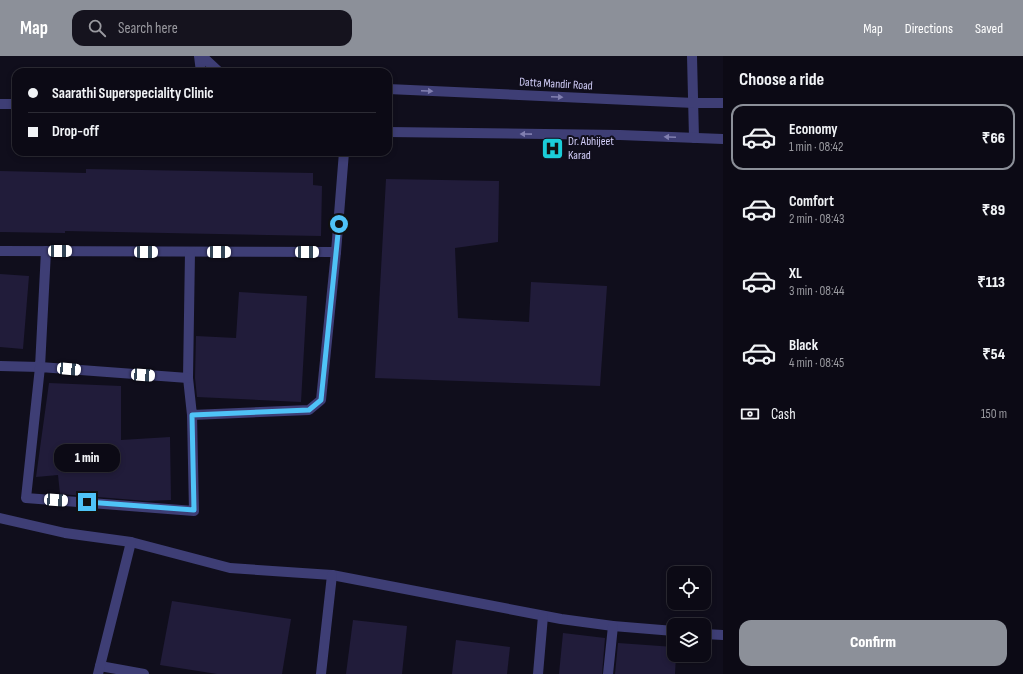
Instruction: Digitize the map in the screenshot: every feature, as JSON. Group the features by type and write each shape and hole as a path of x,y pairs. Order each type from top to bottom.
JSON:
{"street":[{"path":"200,56 201,68"},
{"path":"200,56 215,68"},
{"path":"692,56 694,138"},
{"name":"Datta Mandir Road","path":"392,89 694,103 723,103"},
{"path":"0,104 12,104"},
{"path":"392,132 694,138 723,140"},
{"path":"192,415 309,410 321,400 336,252 344,156"},
{"path":"0,251 336,252"},
{"path":"46,251 40,367 26,498 194,510 192,415 188,378 190,252"},
{"path":"0,366 40,367 188,378"},
{"path":"0,518 65,533 131,542 230,568 332,575 543,616 613,626 667,630"},
{"path":"131,542 99,670 144,674"},
{"path":"321,674 332,575"},
{"path":"538,674 543,616"},
{"path":"608,674 613,626"},
{"path":"711,634 723,635"}],"building":[{"path":"86,169 313,173 313,185 322,186 321,236 65,231 65,233 0,232 0,171 86,173"},
{"path":"386,179 499,181 498,242 455,248 458,318 529,322 531,282 607,286 600,386 375,378"},
{"path":"0,274 29,276 23,349 0,347"},
{"path":"239,292 307,296 301,402 197,397 195,378 196,336 236,338"},
{"path":"49,383 121,386 121,440 170,437 171,500 147,501 60,494 58,475 36,477"},
{"path":"172,601 291,619 282,674 217,674 160,665"},
{"path":"353,620 407,626 402,674 346,674"},
{"path":"563,633 605,638 602,674 559,674"},
{"path":"456,640 510,647 507,674 452,674"},
{"path":"618,643 667,646 667,662 676,662 675,674 615,674"}],"place":[{"name":"Dr. Abhijeet Karad","path":"553,148"}],"route":[{"path":"87,502 194,510 192,415 309,410 321,400 339,224"}]}
